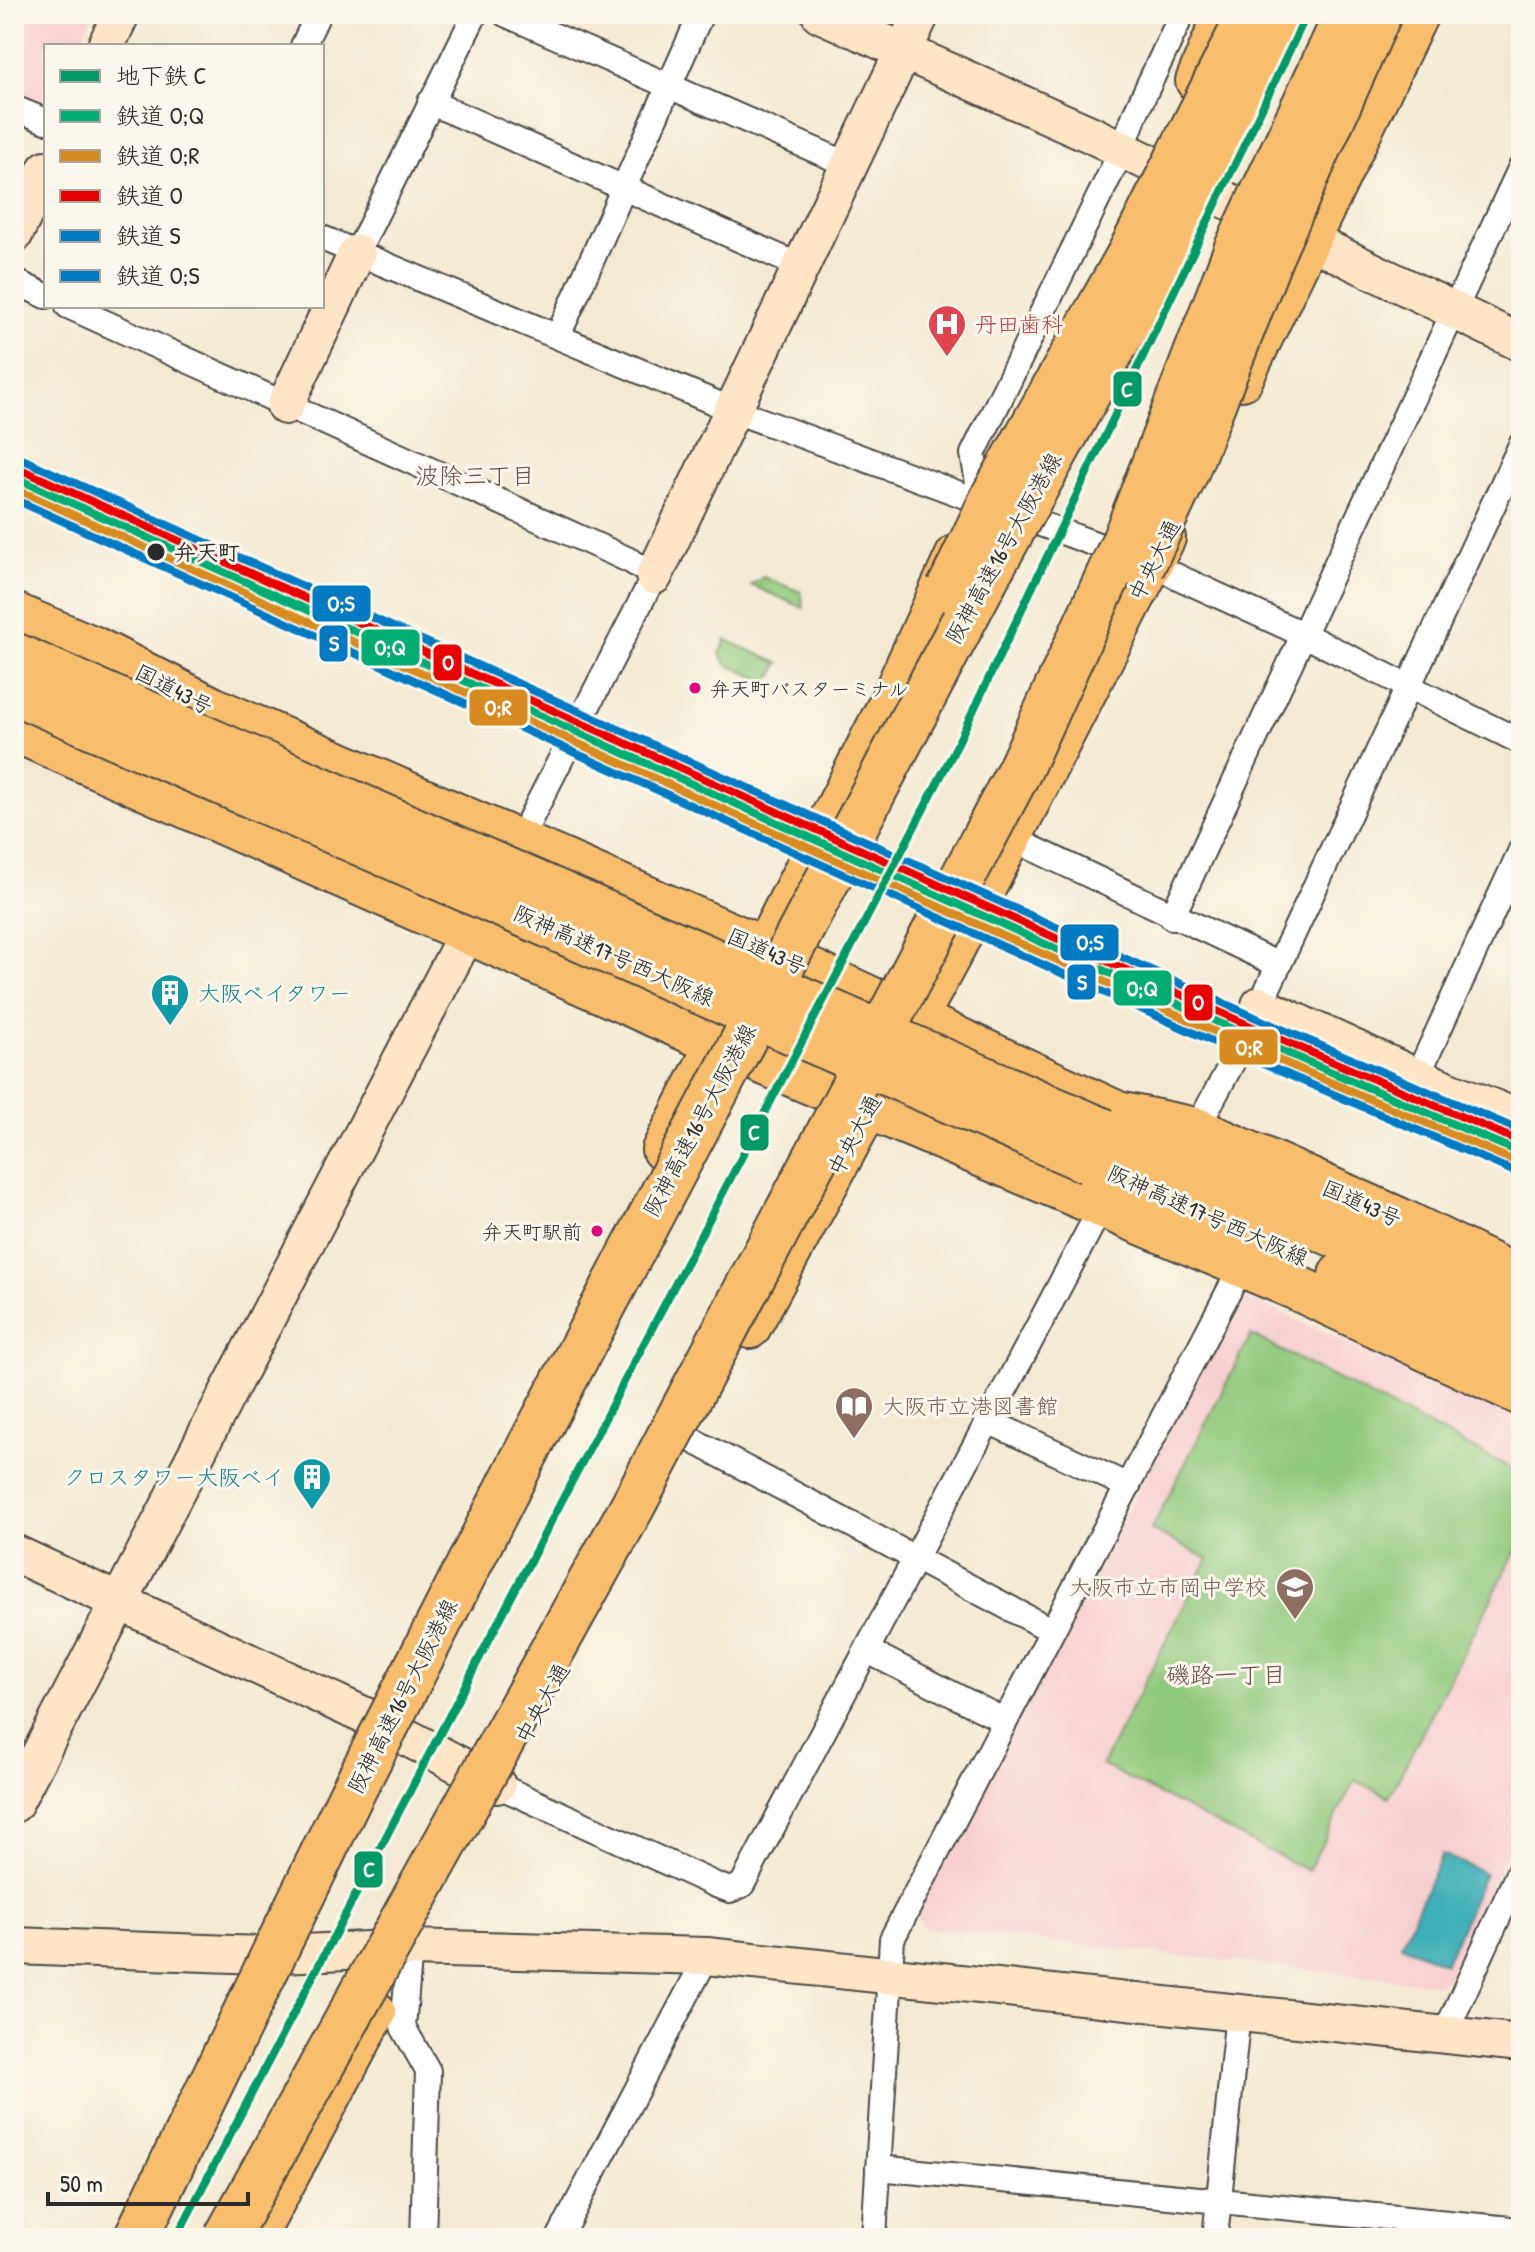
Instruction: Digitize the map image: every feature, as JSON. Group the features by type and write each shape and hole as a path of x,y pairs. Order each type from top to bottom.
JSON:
{"highway":[{"path":"848,838 893,713 975,533 1130,253 1250,14"},
{"name":"阪神高速16号大阪港線","path":"136,2238 350,1797 848,838 992,567 1160,264 1284,14"},
{"path":"226,2238 632,1507 1020,769 1125,539 1236,250 1347,14"},
{"path":"920,963 960,899 1096,655 1163,525 1271,256 1379,14"},
{"name":"国道43号","path":"14,615 92,648 212,709 517,845 763,949 1118,1114 1194,1143 1520,1290"},
{"name":"国道43号","path":"14,624 61,661 529,872 572,900 592,930 591,957 580,982"},
{"path":"14,636 48,641 230,722 407,828"},
{"name":"阪神高速17号西大阪線","path":"14,655 1075,1118 1520,1290"},
{"name":"阪神高速17号西大阪線","path":"14,692 1088,1161 1521,1357"},
{"path":"14,729 716,1042 1243,1264 1521,1393"},
{"path":"986,1155 955,1128 943,1101 960,1069 988,1063 1027,1071"},
{"path":"1297,1288 1363,1299 1521,1370"}],"main road":[{"path":"123,2238 376,1721 888,705 981,500 1160,168 1224,14"},
{"name":"中央大通","path":"255,2238 497,1785 870,1107 1011,838 1152,565 1418,14"}],"street":[{"path":"107,44 121,14"},
{"path":"304,44 318,14"},
{"path":"285,406 475,14"},
{"path":"505,14 849,165"},
{"path":"558,336 621,188 671,85 701,14"},
{"path":"820,14 1122,150 1521,343"},
{"path":"517,845 735,411 921,14"},
{"path":"981,500 973,454 1122,150 1136,112 1182,14"},
{"path":"430,102 802,267"},
{"path":"14,108 44,120"},
{"path":"1172,917 1521,167"},
{"path":"14,235 44,173"},
{"path":"324,239 735,411 919,482 981,500 1152,565 1302,634 1521,742"},
{"path":"14,281 44,295"},
{"path":"72,308 631,561 654,576"},
{"path":"1194,1143 1408,688 1515,473 1521,445"},
{"path":"1011,838 1172,917 1279,965"},
{"path":"1417,1077 1521,850"},
{"path":"14,1804 467,933"},
{"path":"1260,1005 1417,1077 1521,1119"},
{"path":"14,1553 120,1599 376,1721 497,1785 730,1890 742,1885 750,1874 1103,1204"},
{"path":"874,2238 892,1939 1003,1720 1243,1264"},
{"path":"988,1421 1128,1486"},
{"path":"690,1439 1051,1630"},
{"path":"868,1651 1003,1720"},
{"path":"1444,2036 1521,1867"},
{"path":"14,1946 260,1955 410,1948 707,1956 1521,2043"},
{"path":"410,1948 403,2027 428,2071 423,2238"},
{"path":"559,2238 707,1956"},
{"path":"1215,2238 1238,2013"},
{"path":"878,2168 1521,2230"}],"shaded area":[{"path":"14,14 93,14 79,44 44,44 44,98 37,100 14,90"},
{"name":"大阪市立市岡中学校","path":"1249,1299 1521,1420 1521,1822 1450,1977 1437,1984 924,1928 915,1914 1237,1304"}],"green space":[{"path":"763,577 801,592 804,608 751,585"},
{"path":"726,640 779,663 774,675 765,681 726,664 720,654"},
{"path":"1251,1335 1521,1473 1521,1541 1389,1797 1355,1780 1308,1871 1102,1765 1208,1559 1151,1530"}],"water":[{"path":"1442,1854 1485,1873 1445,1964 1401,1945"}],"metro line":[{"name":"C","path":"176,2238 952,755 1307,14"}],"rail line":[{"name":"O;S","path":"22,459 1272,1025 1521,1131"},
{"name":"O","path":"18,468 1268,1034 1521,1142"},
{"name":"O;Q","path":"14,477 1264,1043 1521,1153"},
{"name":"O;R","path":"14,488 1260,1052 1517,1162"},
{"name":"S","path":"14,499 1256,1061 1513,1171"}],"place":[{"name":"丹田歯科","path":"947,358"},
{"name":"弁天町","path":"156,552"},
{"name":"弁天町バスターミナル","path":"695,688"},
{"name":"大阪ベイタワー","path":"170,1027"},
{"name":"弁天町駅前","path":"597,1231"},
{"name":"大阪市立港図書館","path":"854,1440"},
{"name":"クロスタワー大阪ベイ","path":"312,1511"},
{"name":"大阪市立市岡中学校","path":"1295,1621"}],"district":[{"name":"波除三丁目","path":"475,476"},
{"name":"磯路一丁目","path":"1226,1675"}]}
